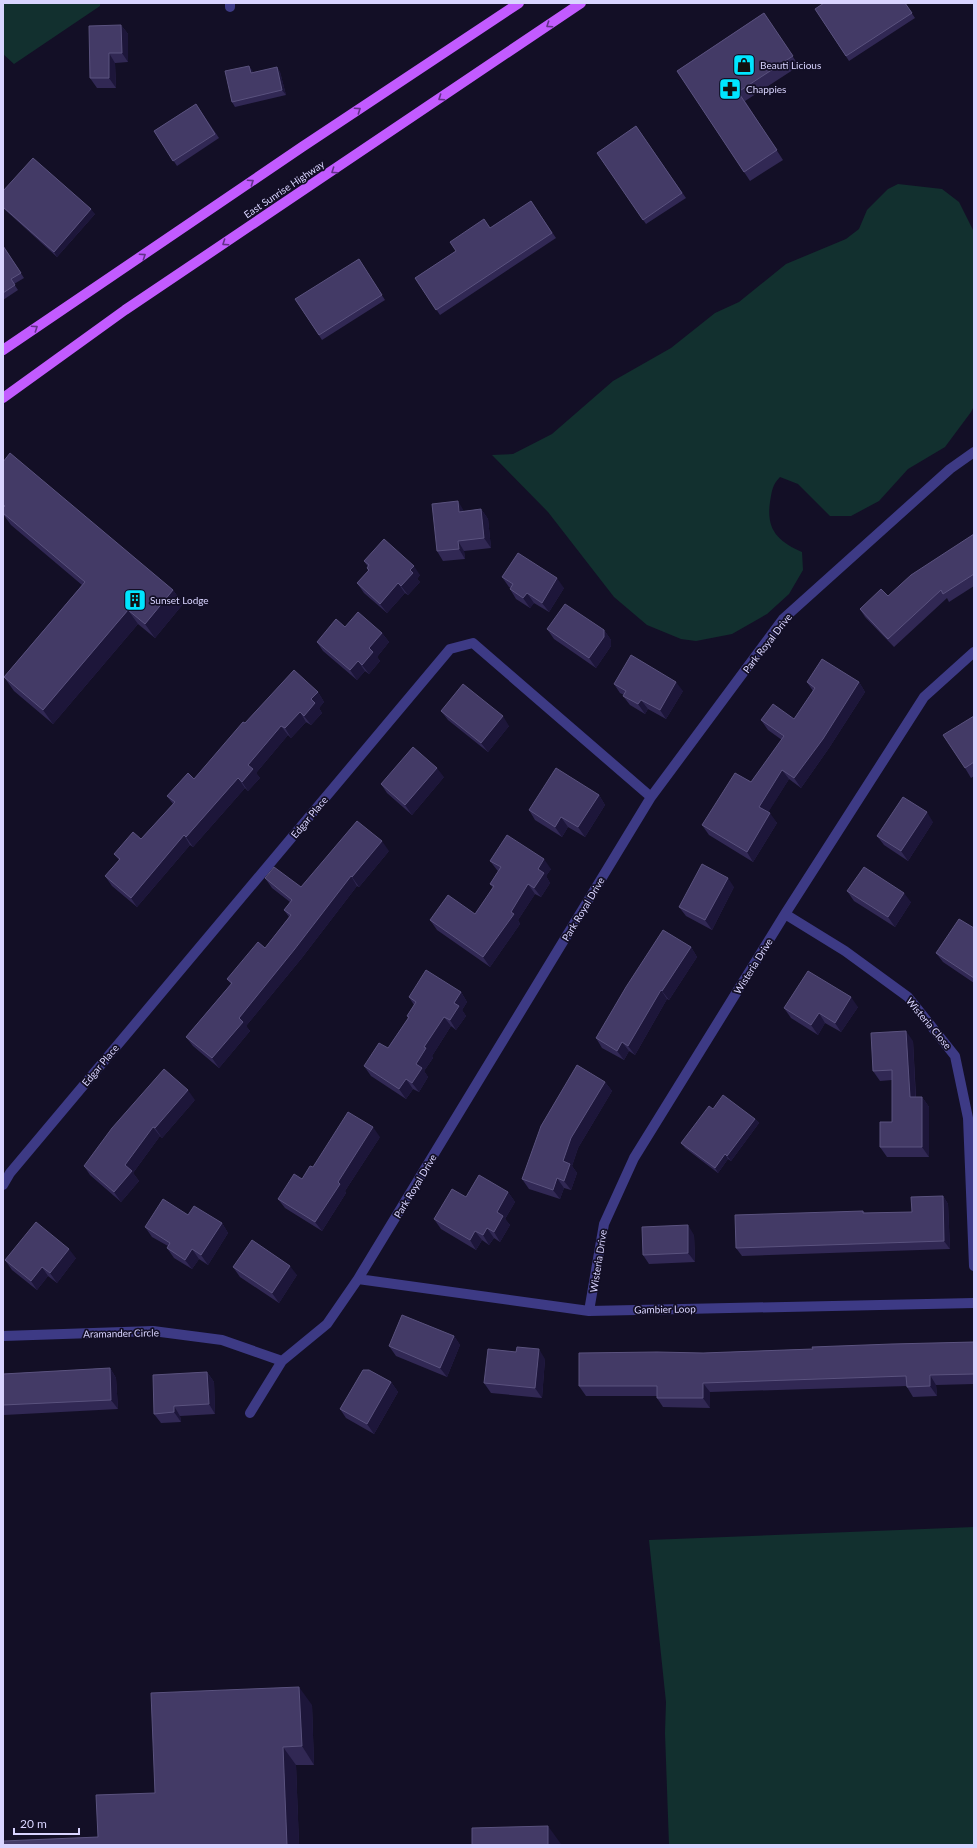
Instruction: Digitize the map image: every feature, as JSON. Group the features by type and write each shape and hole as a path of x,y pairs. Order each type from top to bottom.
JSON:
{"main road":[{"path":"3,350 295,152 519,3"},
{"name":"East Sunrise Highway","path":"3,398 125,310 581,3"}],"street":[{"name":"Park Royal Drive","path":"250,1413 282,1361 327,1324 358,1279 651,797 783,619 950,469 974,452"},
{"name":"Edgar Place","path":"3,1185 10,1173 450,649 473,643 651,797"},
{"name":"Wisteria Drive","path":"589,1311 604,1224 634,1158 785,914 924,697 974,652"},
{"name":"Wisteria Close","path":"785,914 845,951 908,997 955,1056 968,1118 974,1266"},
{"name":"Gambier Loop","path":"358,1279 589,1311 974,1303"},
{"name":"Aramander Circle","path":"3,1336 153,1331 222,1340 282,1361"}],"green space":[{"path":"3,3 100,3 100,6 14,64 3,54"},
{"path":"898,184 942,189 959,202 974,232 974,406 971,412 945,447 908,469 879,501 851,516 830,516 798,484 780,477 775,483 772,491 769,512 770,520 772,527 780,539 802,552 803,570 789,594 767,614 732,634 696,641 681,639 647,625 614,597 548,512 492,455 513,454 552,434 613,381 671,348 715,313 739,302 786,264 846,239 859,229 867,210 888,189"},
{"path":"974,1527 974,1845 669,1845 665,1733 666,1702 649,1540"}],"building":[{"path":"824,3 905,3 912,13 846,56 815,9"},
{"path":"764,13 793,56 738,92 777,150 744,172 677,71"},
{"path":"121,25 122,53 109,53 109,78 90,78 89,26"},
{"path":"249,66 251,73 277,67 282,90 232,102 225,71"},
{"path":"196,104 215,134 173,161 154,131"},
{"path":"636,126 682,193 643,220 597,153"},
{"path":"33,158 91,209 54,252 3,207 3,191"},
{"path":"531,201 552,233 436,310 415,278 456,251 450,242 484,219 490,228"},
{"path":"3,246 21,273 11,279 15,285 3,293"},
{"path":"359,259 382,295 319,335 295,299"},
{"name":"Sunset Lodge","path":"10,453 173,590 145,624 128,610 43,710 4,677 85,582 3,513 3,508 5,506 3,504 3,462"},
{"path":"458,501 459,512 481,509 484,538 458,541 459,549 437,551 432,504"},
{"path":"974,534 974,574 943,594 941,590 888,639 860,609 881,589 888,596 911,575"},
{"path":"384,539 414,566 410,570 413,573 401,586 398,583 380,604 357,583 369,570 367,568 369,565 364,561"},
{"path":"518,553 557,578 542,603 527,593 523,598 510,589 513,584 502,577"},
{"path":"565,604 604,630 604,637 589,658 547,629"},
{"path":"358,612 382,633 369,648 373,652 362,665 358,661 350,670 317,642 336,619 345,627"},
{"path":"631,655 676,682 660,710 641,700 638,704 623,696 626,691 614,684"},
{"path":"822,659 859,682 823,739 794,778 782,770 759,807 770,813 747,852 702,825 735,773 751,782 784,736 761,720 773,704 794,719 815,688 807,682"},
{"path":"294,670 318,692 311,699 315,703 304,716 300,712 285,728 281,726 248,765 253,769 242,782 238,778 186,837 184,835 131,898 105,876 120,859 114,854 133,832 141,839 175,802 167,796 188,773 194,779 243,722 245,723"},
{"path":"463,684 503,716 481,743 441,711"},
{"path":"974,716 974,762 965,768 943,735"},
{"path":"413,747 437,768 405,805 381,784"},
{"path":"556,768 599,795 578,827 561,817 555,827 529,810"},
{"path":"903,797 927,812 901,851 877,836"},
{"path":"357,821 382,841 352,877 351,876 239,1018 243,1022 212,1058 186,1037 232,983 227,979 258,942 265,948 291,915 284,910 292,900 265,878 274,867 301,887"},
{"path":"507,835 544,859 538,869 544,873 534,888 528,884 511,912 514,914 483,957 430,920 448,895 475,914 494,886 490,884 501,867 490,861"},
{"path":"702,864 728,878 705,920 679,907"},
{"path":"864,867 904,893 888,917 847,891"},
{"path":"959,919 974,928 974,978 936,953"},
{"path":"663,930 691,947 662,991 661,990 628,1046 622,1042 617,1051 596,1038 626,987"},
{"path":"426,970 461,992 454,1003 459,1006 450,1020 444,1017 424,1047 426,1048 416,1064 422,1068 412,1083 406,1079 399,1089 364,1066 379,1043 388,1048 409,1017 407,1016 416,1002 409,997"},
{"path":"808,971 851,997 835,1023 819,1013 811,1025 784,1008"},
{"path":"906,1031 910,1097 922,1097 922,1147 880,1147 880,1122 892,1122 892,1070 873,1071 871,1033"},
{"path":"577,1065 605,1082 571,1138 563,1161 570,1164 564,1181 557,1178 553,1190 522,1179 541,1126"},
{"path":"164,1069 188,1090 155,1128 153,1127 125,1165 132,1171 114,1192 84,1166 112,1128"},
{"path":"723,1095 755,1119 727,1156 725,1154 715,1168 681,1143 709,1106 713,1109"},
{"path":"348,1112 373,1127 338,1182 340,1184 315,1222 278,1199 294,1174 302,1179 310,1166 313,1167"},
{"path":"479,1175 508,1192 497,1212 503,1216 494,1232 487,1228 483,1235 475,1231 470,1240 434,1219 452,1189 466,1197"},
{"path":"943,1196 944,1241 736,1248 735,1215 863,1211 863,1213 912,1212 911,1197"},
{"path":"163,1199 188,1215 194,1206 222,1223 201,1255 192,1249 185,1260 167,1248 170,1243 145,1227"},
{"path":"36,1222 69,1249 50,1273 42,1267 31,1281 5,1260"},
{"path":"688,1225 688,1253 643,1255 642,1227"},
{"path":"252,1240 290,1266 272,1293 233,1267"},
{"path":"402,1315 454,1336 440,1368 389,1346"},
{"path":"974,1342 974,1374 930,1375 930,1386 907,1387 906,1376 703,1383 703,1398 657,1398 657,1386 579,1386 579,1353 703,1353 813,1349 812,1347"},
{"path":"517,1347 539,1349 535,1388 484,1383 488,1349 516,1352"},
{"path":"110,1368 111,1400 3,1405 3,1374"},
{"path":"363,1370 369,1370 391,1382 367,1424 340,1409"},
{"path":"207,1372 209,1404 174,1406 174,1412 154,1414 153,1375"},
{"path":"299,1687 302,1746 283,1747 287,1845 3,1845 3,1841 98,1837 96,1795 155,1793 151,1693"},
{"path":"548,1826 548,1845 472,1845 472,1828"}],"place":[{"name":"Beauti Licious","path":"744,65"},
{"name":"Chappies","path":"730,89"},
{"name":"Sunset Lodge","path":"135,600"}]}
